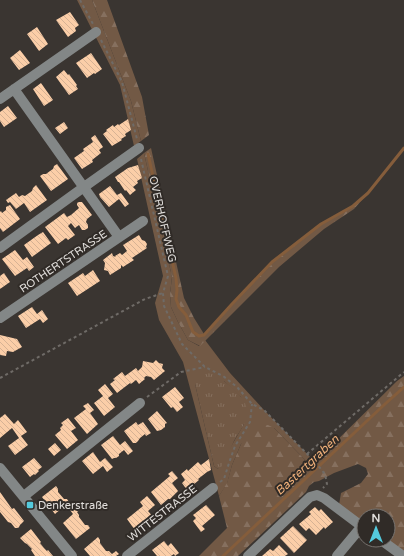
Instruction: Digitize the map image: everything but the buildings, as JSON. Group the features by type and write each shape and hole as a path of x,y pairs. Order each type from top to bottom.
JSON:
{"street":[{"path":"0,99 96,32"},
{"name":"ROTHERTSTRASSE","path":"14,89 119,238"},
{"path":"0,248 139,148"},
{"name":"ROTHERTSTRASSE","path":"0,318 143,221"},
{"path":"24,496 140,403"},
{"path":"1,472 24,496 72,556"},
{"name":"WITTESTRASSE","path":"127,556 212,488"},
{"path":"248,556 310,497 316,495 324,498 356,522"},
{"path":"337,556 356,535"},
{"path":"392,548 403,556"}],"path":[{"name":"OVERHOFFWEG","path":"80,0 122,82 139,148 168,276 163,293 164,306 182,344 205,367 223,376 252,404 264,410 315,462 325,474 327,484 316,495"},
{"path":"0,378 145,299 163,293"},
{"path":"140,403 180,372 205,367"},
{"path":"307,454 404,372"},
{"path":"212,488 224,479 235,446 250,422 252,404"}],"green space":[{"path":"77,0 92,0 131,101 141,141 134,146 120,85"},
{"path":"92,0 107,0 142,97 149,135 141,141 131,101"},
{"path":"151,148 184,298 204,334 272,262 321,224 353,206 368,193 354,209 324,229 279,267 200,346 188,340 171,307 170,294 172,277 144,153"},
{"path":"144,153 172,277 170,294 171,307 188,340 199,346 205,340 230,373 315,462 311,466 274,428 241,444 232,465 227,484 219,496 183,362 159,320 155,303 163,276 137,159","holes":["224,381 241,397 244,424 218,469 214,466 195,384"]},
{"path":"206,373 219,377 234,390 241,397 247,411 247,417 244,425 234,441 224,463 218,469 214,466 195,384 197,379"},
{"path":"404,376 404,551 396,546 396,508 356,508 356,517 339,505 341,493 361,483 368,474 366,468 358,464 314,482 309,486 306,492 238,556 199,556 227,528 219,496 227,483 232,465 241,444 254,428 262,425 268,425 274,428 311,466 397,381"}],"waterway":[{"path":"148,154 176,278 176,299 179,307 186,315 193,332 199,336 204,335 272,262 321,224 353,206 368,193 404,148"},
{"name":"Bastertgraben","path":"223,556 404,387"}],"place":[{"name":"Denkerstraße","path":"30,505"}]}
